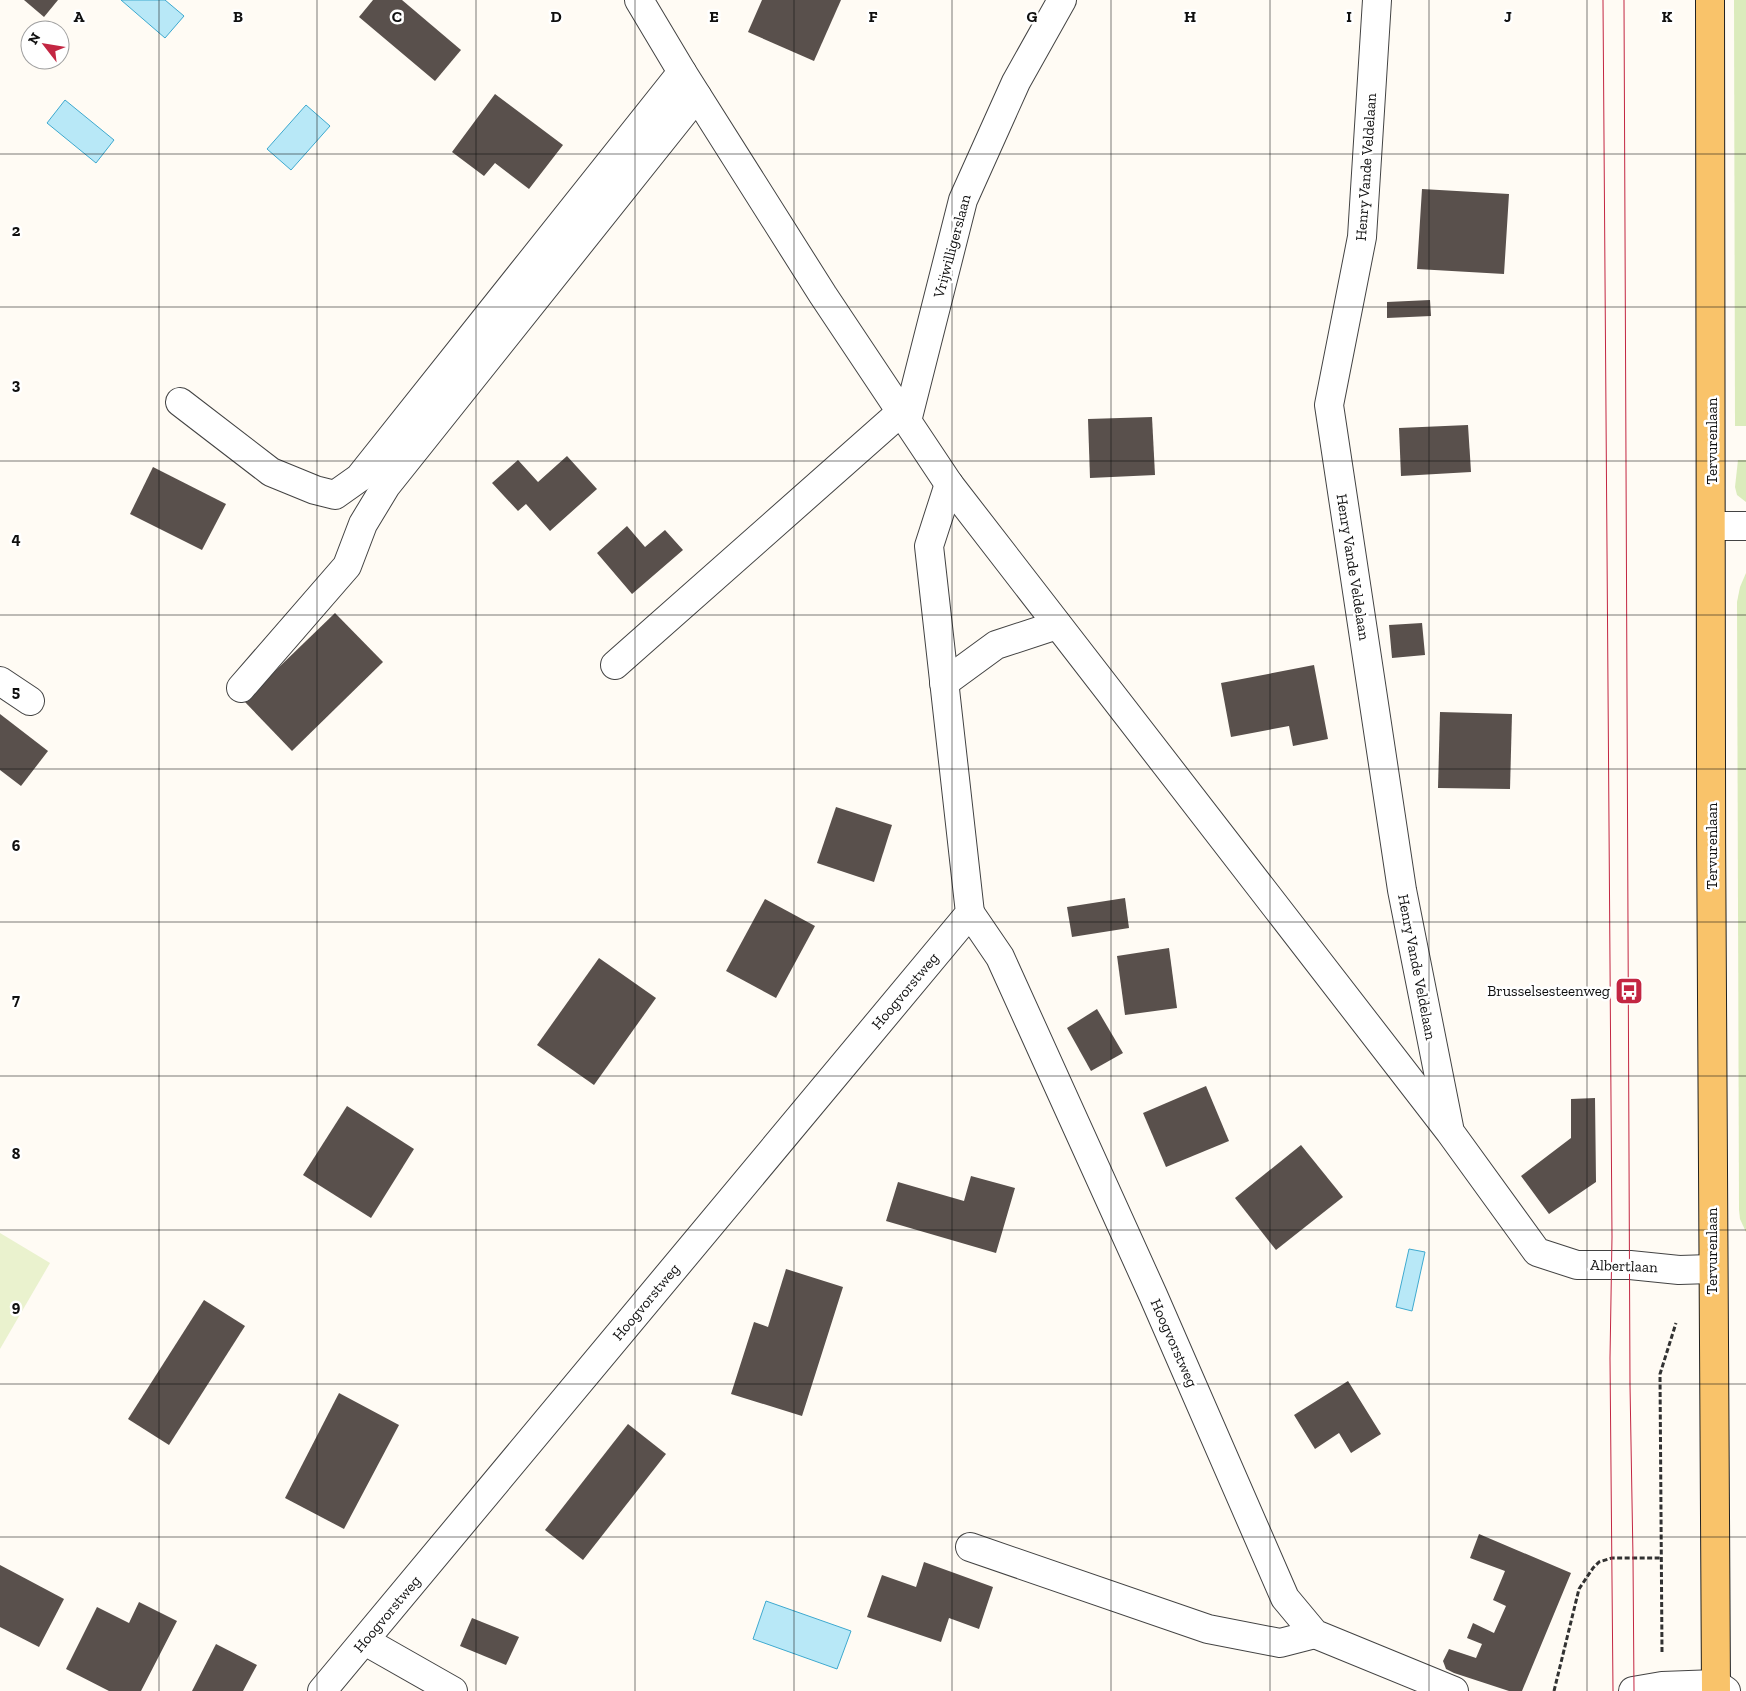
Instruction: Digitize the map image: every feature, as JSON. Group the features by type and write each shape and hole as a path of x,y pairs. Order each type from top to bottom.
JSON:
{"main road":[{"name":"Tervurenlaan","path":"1710,0 1712,526 1711,1269 1719,1689"}],"street":[{"path":"639,0 696,96 823,295 949,484 1450,1132"},
{"name":"Vrijwilligerslaan","path":"904,417 963,200 1016,82 1062,0"},
{"name":"Henry Vande Veldelaan","path":"1378,0 1362,237 1329,405 1402,890 1450,1132"},
{"path":"180,402 271,472 315,490 335,494 359,478 682,72"},
{"path":"241,688 347,566 364,524 386,486 696,96"},
{"path":"615,665 904,417"},
{"name":"Hoogvorstweg","path":"949,484 929,546 970,913 1000,957 1153,1295 1285,1598 1315,1634 1454,1691"},
{"path":"1712,526 1746,526"},
{"path":"944,683 996,645 1057,625"},
{"path":"0,681 30,701"},
{"name":"Hoogvorstweg","path":"322,1691 970,913"},
{"name":"Albertlaan","path":"1450,1132 1538,1252 1578,1265 1630,1265 1679,1270 1711,1269"},
{"path":"970,1547 1208,1629 1280,1643 1315,1634"},
{"path":"364,1641 453,1691"},
{"path":"1633,1691 1662,1686 1719,1689"}],"path":[{"path":"1554,1691 1579,1589 1593,1568 1599,1562 1612,1558 1661,1558"}],"green space":[{"path":"1734,0 1746,0 1746,426 1735,426"},
{"path":"1738,460 1746,460 1746,502 1737,495 1735,487"},
{"path":"1746,573 1746,1232 1740,1219 1739,1210 1737,602 1740,587"},
{"path":"0,1233 50,1263 0,1349"}],"water":[{"path":"121,0 165,0 184,16 165,38"},
{"path":"65,100 114,140 96,163 47,123"},
{"path":"306,105 330,126 291,170 267,149"},
{"path":"1409,1249 1425,1252 1412,1311 1396,1307"},
{"path":"766,1601 851,1631 837,1669 753,1639"}],"building":[{"path":"24,0 58,0 44,17"},
{"path":"373,0 402,0 461,50 435,81 359,17"},
{"path":"762,0 841,0 814,61 748,32"},
{"path":"495,94 563,145 529,189 495,163 484,176 452,152"},
{"path":"1422,189 1509,194 1504,274 1417,269"},
{"path":"1430,300 1431,316 1387,318 1387,302"},
{"path":"1152,417 1155,475 1090,478 1088,419"},
{"path":"1468,425 1471,472 1401,476 1399,428"},
{"path":"567,456 597,489 550,531 526,504 518,511 492,483 518,460 538,482"},
{"path":"153,467 226,504 202,550 130,514"},
{"path":"627,526 645,547 665,530 683,550 632,594 597,553"},
{"path":"335,613 383,662 292,751 244,701"},
{"path":"1422,623 1425,655 1392,658 1389,625"},
{"path":"1314,665 1328,739 1293,746 1289,726 1231,737 1221,683"},
{"path":"1440,712 1512,714 1510,789 1438,788"},
{"path":"0,714 48,751 21,786 0,770"},
{"path":"836,807 892,825 874,882 817,863"},
{"path":"1125,898 1129,928 1072,937 1067,907"},
{"path":"765,899 815,926 776,998 726,971"},
{"path":"1169,948 1177,1008 1125,1015 1117,956"},
{"path":"599,958 656,998 594,1085 537,1045"},
{"path":"1097,1009 1123,1053 1091,1071 1067,1028"},
{"path":"1206,1086 1229,1141 1166,1167 1143,1113"},
{"path":"1595,1098 1596,1182 1549,1214 1521,1176 1571,1138 1571,1099"},
{"path":"347,1106 414,1149 371,1218 303,1175"},
{"path":"1301,1145 1343,1197 1276,1250 1235,1198"},
{"path":"971,1176 1015,1188 996,1253 886,1221 898,1182 964,1201"},
{"path":"786,1269 843,1287 802,1416 731,1394 754,1322 768,1327"},
{"path":"204,1300 245,1326 169,1445 128,1419"},
{"path":"1348,1381 1381,1434 1351,1453 1339,1433 1315,1449 1294,1415"},
{"path":"339,1393 399,1425 344,1529 285,1498"},
{"path":"628,1424 666,1454 583,1560 545,1530"},
{"path":"1479,1534 1571,1573 1522,1691 1509,1691 1454,1673 1446,1669 1443,1661 1449,1649 1476,1658 1482,1644 1467,1638 1473,1623 1494,1633 1506,1606 1493,1600 1505,1571 1470,1558"},
{"path":"924,1562 993,1587 979,1629 949,1618 941,1642 867,1617 882,1575 916,1587"},
{"path":"0,1565 64,1599 39,1647 0,1627"},
{"path":"139,1602 177,1621 141,1691 109,1691 66,1669 97,1607 129,1623"},
{"path":"472,1618 519,1637 506,1665 460,1646"},
{"path":"216,1644 257,1665 243,1691 192,1691"}],"tram line":[{"path":"1603,0 1612,1237 1610,1358 1613,1691"},
{"path":"1624,0 1630,1385 1634,1691"}],"place":[{"name":"Brusselsesteenweg","path":"1629,991"}]}
